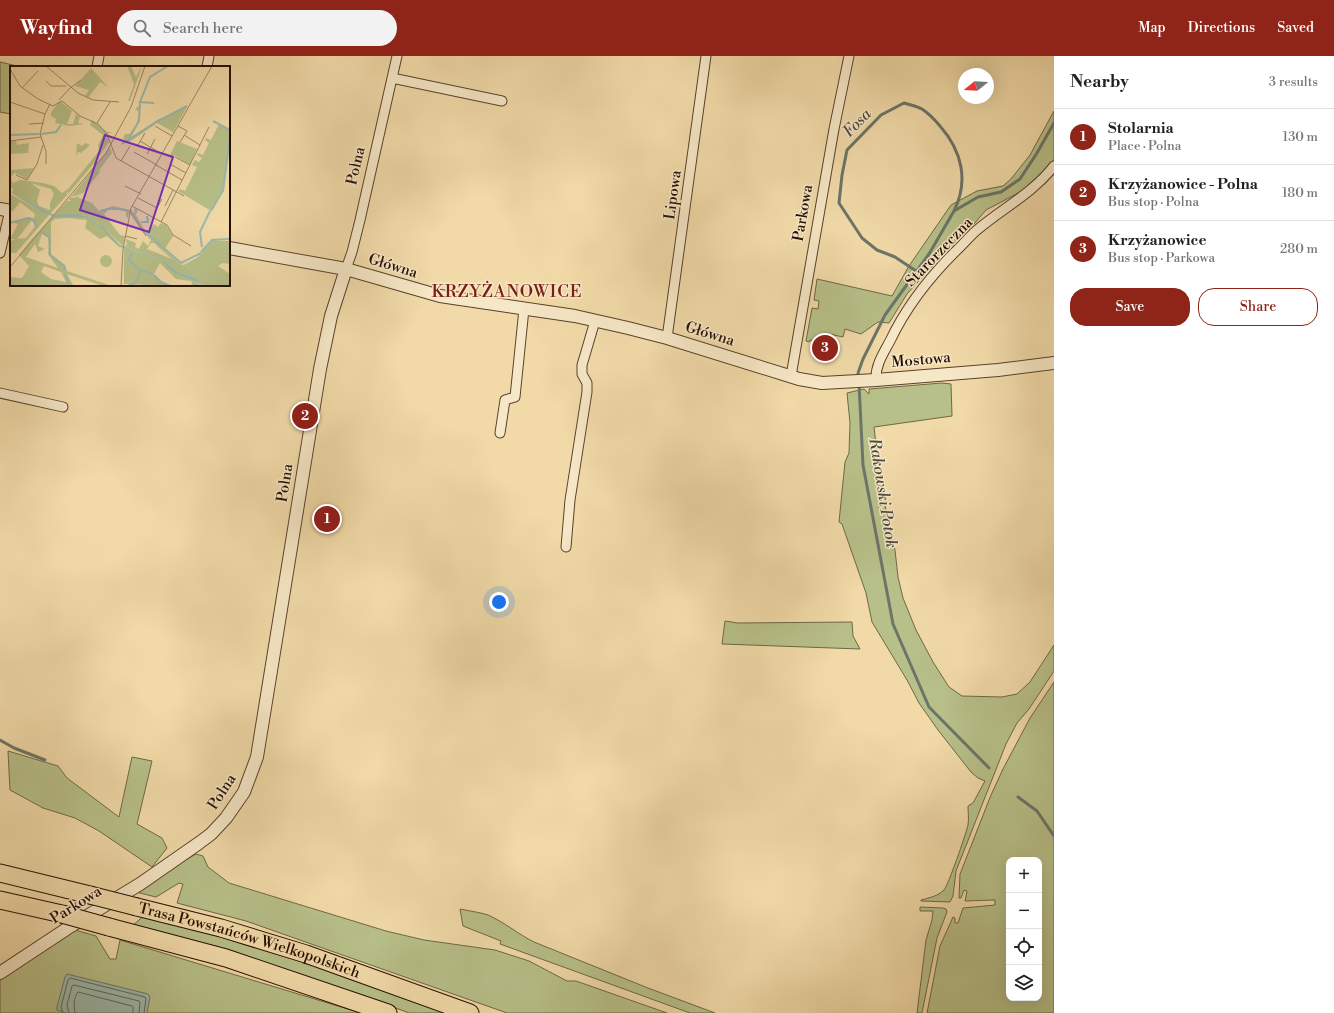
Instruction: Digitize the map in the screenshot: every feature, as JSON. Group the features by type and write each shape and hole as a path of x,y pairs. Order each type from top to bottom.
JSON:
{"highway":[{"name":"Trasa Powstańców Wielkopolskich","path":"0,873 221,928 306,954 470,1013"},
{"name":"Trasa Powstańców Wielkopolskich","path":"0,900 62,914 226,958 388,1013"}],"street":[{"path":"97,66 99,56"},
{"path":"207,66 209,56"},
{"name":"Polna","path":"169,864 199,844 226,818 244,792 257,757 320,369 331,316 352,252 360,220 397,56"},
{"name":"Lipowa","path":"667,338 706,56"},
{"name":"Parkowa","path":"791,376 834,129 849,56"},
{"path":"392,78 502,101"},
{"name":"Starorzeczna","path":"871,380 898,324 924,285 977,230 1022,197 1054,166"},
{"path":"0,253 7,210"},
{"name":"Główna","path":"230,248 346,269 440,296 575,316 667,338 791,376"},
{"path":"500,433 505,400 515,397 524,309"},
{"path":"566,547 570,500 587,392 587,383 582,374 582,365 595,321"},
{"name":"Mostowa","path":"791,376 822,383 844,382 998,370 1054,363"},
{"path":"0,393 63,406"},
{"name":"Parkowa","path":"0,973 169,864"}],"green space":[{"path":"0,62 17,66 10,66 10,114 0,112"},
{"path":"1054,111 1054,159 1050,165 1022,191 986,210 974,224 963,232 907,294 889,323 878,322 861,334 845,329 843,337 829,334 826,347 817,345 818,342 810,340 809,342 806,341 812,308 818,309 819,301 814,300 817,279 892,296 909,266 951,205 977,191 1003,186 1011,179 1030,155"},
{"path":"942,383 951,384 952,416 874,427 881,488 895,550 898,577 903,598 916,630 933,662 949,687 962,696 1002,697 1017,694 1030,682 1054,645 1054,671 1029,709 1017,723 1006,744 956,871 953,896 950,902 921,900 939,894 944,890 957,859 968,825 968,806 973,803 985,781 978,778 971,772 938,730 919,703 872,622 866,593 842,524 839,522 845,462 849,453 850,423 847,393 864,389 869,394 869,389"},
{"path":"725,621 738,623 852,622 853,636 860,649 722,644"},
{"path":"1054,682 1054,1013 927,1013 940,946 953,917 955,918 955,923 958,923 963,908 995,905 995,900 965,901 967,891 964,890 961,898 959,898 960,874 991,795 1030,718"},
{"path":"8,751 58,766 67,778 119,817 132,757 152,761 137,824 162,838 167,848 152,867 99,831 75,818 43,808 10,790"},
{"path":"196,854 203,856 208,867 229,883 386,931 424,940 495,950 529,961 567,981 576,981 667,1013 507,1013 246,921 177,903 183,884 179,883 156,897 136,892 165,872"},
{"path":"920,907 943,908 946,909 947,912 937,938 922,1013 917,1013 926,940 933,911 920,911"},
{"path":"460,909 488,915 534,942 715,1013 690,1013 500,944 501,941 463,926"},
{"path":"146,914 370,983 452,1013 409,1013 367,997 132,926"},
{"path":"75,930 96,936 110,959 116,959 120,940 361,1013 0,1013 0,980"}],"water":[{"path":"67,974 148,994 150,997 147,1013 66,1013 57,1010"}],"waterway":[{"name":"Fosa","path":"916,271 895,257 877,250 862,238 839,203 842,175 847,150 881,115 904,103 922,109 934,119 948,136 958,156 962,178 959,200 954,211"},
{"name":"Rakowski Potok","path":"859,379 858,373 863,359 885,315 929,254 954,211 978,197 1001,192 1020,179 1054,123"},
{"name":"Rakowski Potok","path":"859,384 863,465 893,624 929,707 989,768"},
{"path":"0,740 14,748 45,760"},
{"name":"Rakowski Potok","path":"1018,797 1037,811 1054,836"}],"place":[{"name":"Krzyżanowice","path":"825,348"},
{"name":"Krzyżanowice - Polna","path":"305,416"},
{"name":"Stolarnia","path":"327,519"}],"district":[{"name":"KRZYŻANOWICE","path":"507,292"}]}
